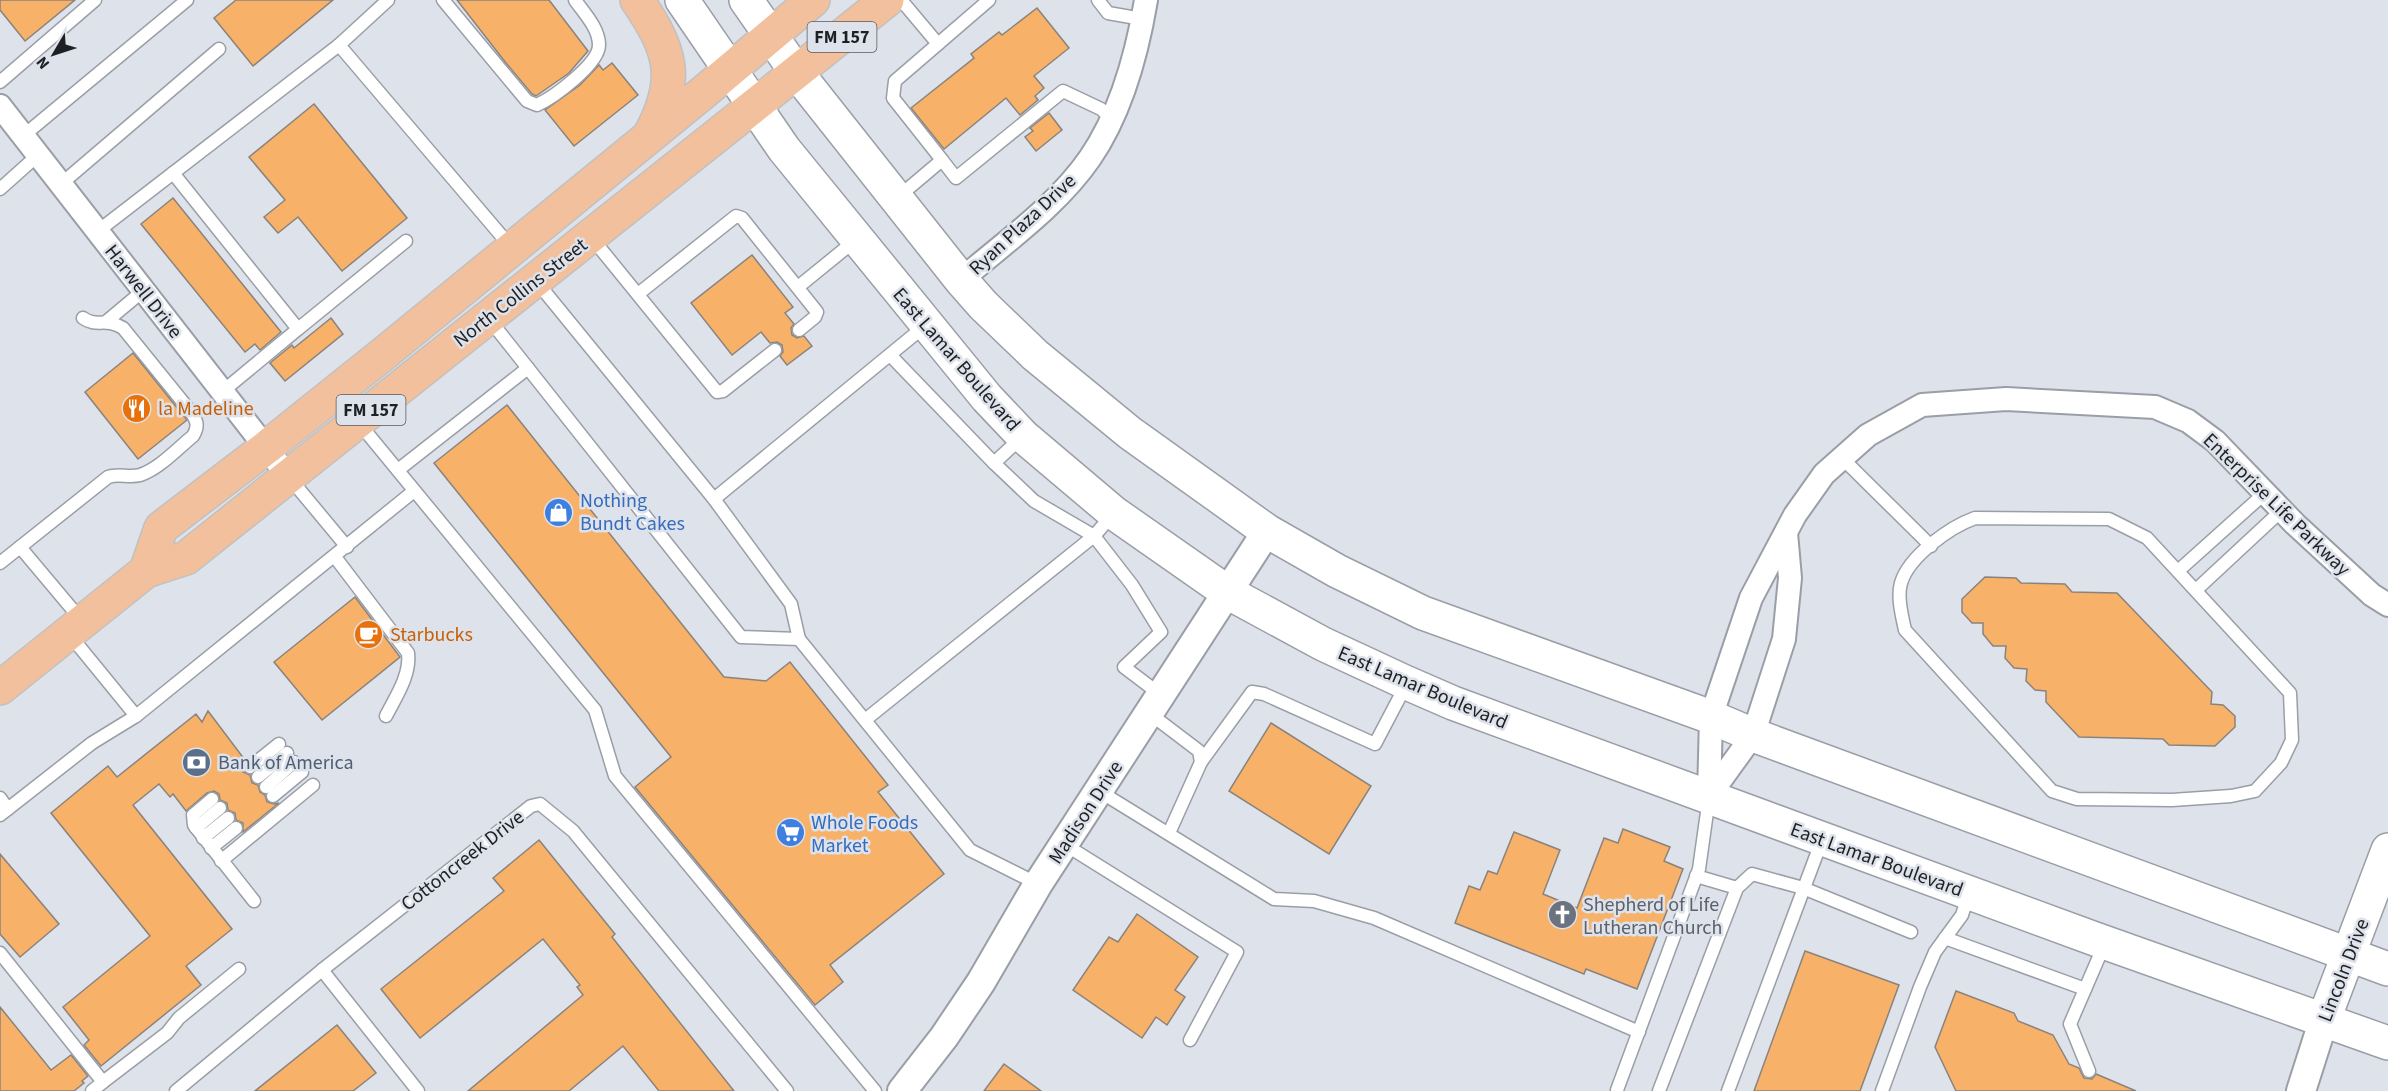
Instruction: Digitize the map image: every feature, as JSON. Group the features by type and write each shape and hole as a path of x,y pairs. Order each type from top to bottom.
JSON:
{"main road":[{"path":"637,0 659,34 667,54 669,83 667,97 649,137"},
{"name":"East Lamar Boulevard","path":"682,0 784,148 926,326 987,398 1104,524 1323,644 1453,703 2105,943 2388,1043"},
{"path":"746,0 796,73 983,305 1035,355 1130,433 1267,531 1337,571 1423,613 1711,717 1753,735 2388,969"},
{"name":"North Collins Street","path":"146,572 161,528 267,447 513,248 730,71 813,0"},
{"name":"North Collins Street","path":"0,688 146,572 186,558 887,0"},
{"name":"Lincoln Drive","path":"2324,1019 2388,850"}],"street":[{"name":"Ryan Plaza Drive","path":"961,280 1054,200 1089,159 1113,120 1144,10"},
{"name":"Harwell Drive","path":"0,106 288,476"},
{"name":"Enterprise Life Parkway","path":"1709,796 1711,717 1751,598 1795,515 1824,474 1868,435 1922,405 2006,399 2155,408 2188,421 2216,441 2282,510 2372,595 2388,605"},
{"name":"Madison Drive","path":"902,1091 944,1037 981,982 1038,884 1267,531"},
{"path":"1709,796 1753,735 1784,639 1790,578 1786,533"},
{"name":"Lincoln Drive","path":"2301,1091 2324,1019"}],"lane":[{"path":"0,82 95,0"},
{"path":"23,136 187,0"},
{"path":"98,231 339,45 388,0"},
{"path":"443,0 527,101 537,105 548,100 590,65 599,46 596,31 575,0"},
{"path":"901,0 938,44"},
{"path":"989,0 895,81 893,98 956,178 1063,91 1101,109 1113,120"},
{"path":"1098,0 1108,13 1144,10"},
{"path":"339,45 513,248"},
{"path":"61,184 219,49"},
{"path":"0,189 38,155"},
{"path":"896,198 942,160"},
{"path":"173,173 298,329"},
{"path":"638,294 736,216 742,218 817,312 815,317 799,330"},
{"path":"591,236 717,392 723,391 775,350"},
{"path":"798,287 857,239"},
{"path":"223,391 406,242"},
{"path":"535,280 714,499 791,604 799,639 970,850 1038,884"},
{"path":"83,318 88,322 107,321 144,290"},
{"path":"488,318 741,637 799,639"},
{"path":"0,563 108,477 116,474 129,476 143,474 193,436 197,429 198,424 191,412 123,328 107,321"},
{"path":"714,499 926,326"},
{"path":"890,355 1034,501 1104,524 1132,585 1161,632 1124,667 1199,751 1201,762"},
{"path":"398,470 528,368"},
{"path":"357,421 595,710 615,776 875,1091"},
{"path":"994,463 1023,436"},
{"path":"1842,458 1931,546"},
{"path":"288,476 347,547"},
{"path":"3,807 92,743 136,716 414,491"},
{"path":"2178,571 2265,493"},
{"path":"2196,591 2282,510"},
{"path":"1975,518 2109,519 2147,538 2178,571 2290,693 2292,740 2281,763 2255,791 2231,796 2172,800 2077,800 2052,791 1905,630 1901,606 1901,583 1916,558 1958,524 1975,518"},
{"path":"865,720 1104,524"},
{"path":"20,547 136,716"},
{"path":"334,557 408,653 410,661 386,716"},
{"path":"1169,833 1201,762 1252,692 1264,694 1375,744 1407,683"},
{"path":"291,758 262,782 291,758"},
{"path":"221,861 313,785"},
{"path":"1098,791 1274,898 1314,901 1374,918 1639,1032"},
{"path":"1617,1090 1696,876 1709,796"},
{"name":"Cottoncreek Drive","path":"176,1091 322,969 531,807 540,804 573,831 787,1091"},
{"path":"203,838 224,813 193,815 192,820 203,838 254,901"},
{"path":"1728,1091 1822,838"},
{"path":"1064,844 1237,951 1190,1040"},
{"path":"1659,1091 1737,888 1752,874 1803,888 1911,932"},
{"path":"1696,876 1737,888"},
{"path":"1882,1091 1935,952 1962,915 1969,892"},
{"path":"1946,938 2085,989"},
{"path":"2089,1071 2070,1024 2105,943"},
{"path":"0,953 103,1082"},
{"path":"92,1091 167,1033 179,1018 239,969"},
{"path":"322,969 411,1089"}],"building":[{"path":"0,0 75,0 25,41 0,10"},
{"path":"236,0 333,0 253,66 214,18"},
{"path":"457,0 549,0 588,51 569,73 536,96 506,63"},
{"path":"1037,8 1069,48 1034,76 1044,88 1035,96 1038,100 1020,115 1006,98 944,149 911,108 974,58 971,54 999,32 1002,35"},
{"path":"612,63 638,95 574,146 545,110 580,85 599,65 603,70"},
{"path":"314,104 407,218 342,271 298,217 278,233 264,217 285,200 249,157"},
{"path":"1049,113 1062,130 1036,151 1025,137 1033,131 1030,128"},
{"path":"173,198 281,332 260,350 255,344 245,352 141,224"},
{"path":"752,255 793,307 785,313 794,324 791,328 792,335 797,338 804,336 812,346 787,365 780,356 783,352 782,345 777,342 770,343 761,332 732,355 691,303"},
{"path":"331,318 343,334 285,381 270,363 292,345 294,348"},
{"name":"la Madeline","path":"133,353 187,420 138,459 85,392"},
{"path":"507,405 724,677 766,681 790,662 888,785 878,792 944,874 830,965 843,982 815,1005 635,787 671,757 434,463"},
{"path":"1985,577 2016,578 2021,583 2065,584 2072,592 2117,593 2212,692 2211,704 2223,705 2235,716 2235,727 2215,746 2169,745 2163,739 2079,737 2046,702 2046,691 2035,690 2026,681 2027,669 2014,668 2005,658 2006,646 1993,646 1983,634 1983,623 1972,623 1962,612 1962,599"},
{"path":"355,597 400,657 322,720 274,662"},
{"path":"208,711 245,760 242,765 243,772 250,775 252,783 258,785 267,802 279,803 243,832 243,823 236,820 235,813 228,810 227,803 220,800 219,794 214,791 207,793 186,811 173,794 170,797 159,784 133,805 232,929 186,966 201,985 101,1066 84,1045 89,1040 63,1007 150,936 51,813 108,766 117,777 196,714 202,722"},
{"path":"1271,723 1371,786 1329,854 1229,791"},
{"name":"Shepherd of Life Lutheran Church","path":"1623,829 1670,847 1664,861 1683,869 1637,989 1586,969 1584,974 1455,923 1469,886 1480,890 1488,871 1497,874 1514,832 1560,850 1543,894 1577,908 1604,838 1618,843"},
{"path":"539,840 615,934 612,937 734,1091 659,1091 623,1046 569,1091 468,1091 583,995 577,987 580,985 543,939 420,1038 381,989 504,891 493,878"},
{"path":"0,854 59,924 20,957 0,934"},
{"path":"1137,914 1198,957 1175,990 1185,997 1167,1025 1156,1017 1142,1038 1073,990 1109,937 1118,942"},
{"path":"1805,951 1899,985 1860,1091 1754,1091"},
{"path":"1956,991 2014,1013 2018,1021 2053,1035 2069,1064 2079,1068 2084,1078 2092,1079 2096,1074 2136,1091 1956,1091 1935,1047"},
{"path":"0,1007 51,1070 71,1055 88,1076 82,1081 84,1083 74,1091 0,1091"},
{"path":"337,1025 376,1073 353,1091 255,1091"},
{"path":"1004,1064 1041,1091 984,1091"}],"place":[{"name":"la Madeline","path":"137,408"},
{"name":"Nothing Bundt Cakes","path":"559,512"},
{"name":"Starbucks","path":"369,634"},
{"name":"Bank of America","path":"197,762"},
{"name":"Whole Foods Market","path":"790,833"},
{"name":"Shepherd of Life Lutheran Church","path":"1562,915"}]}
